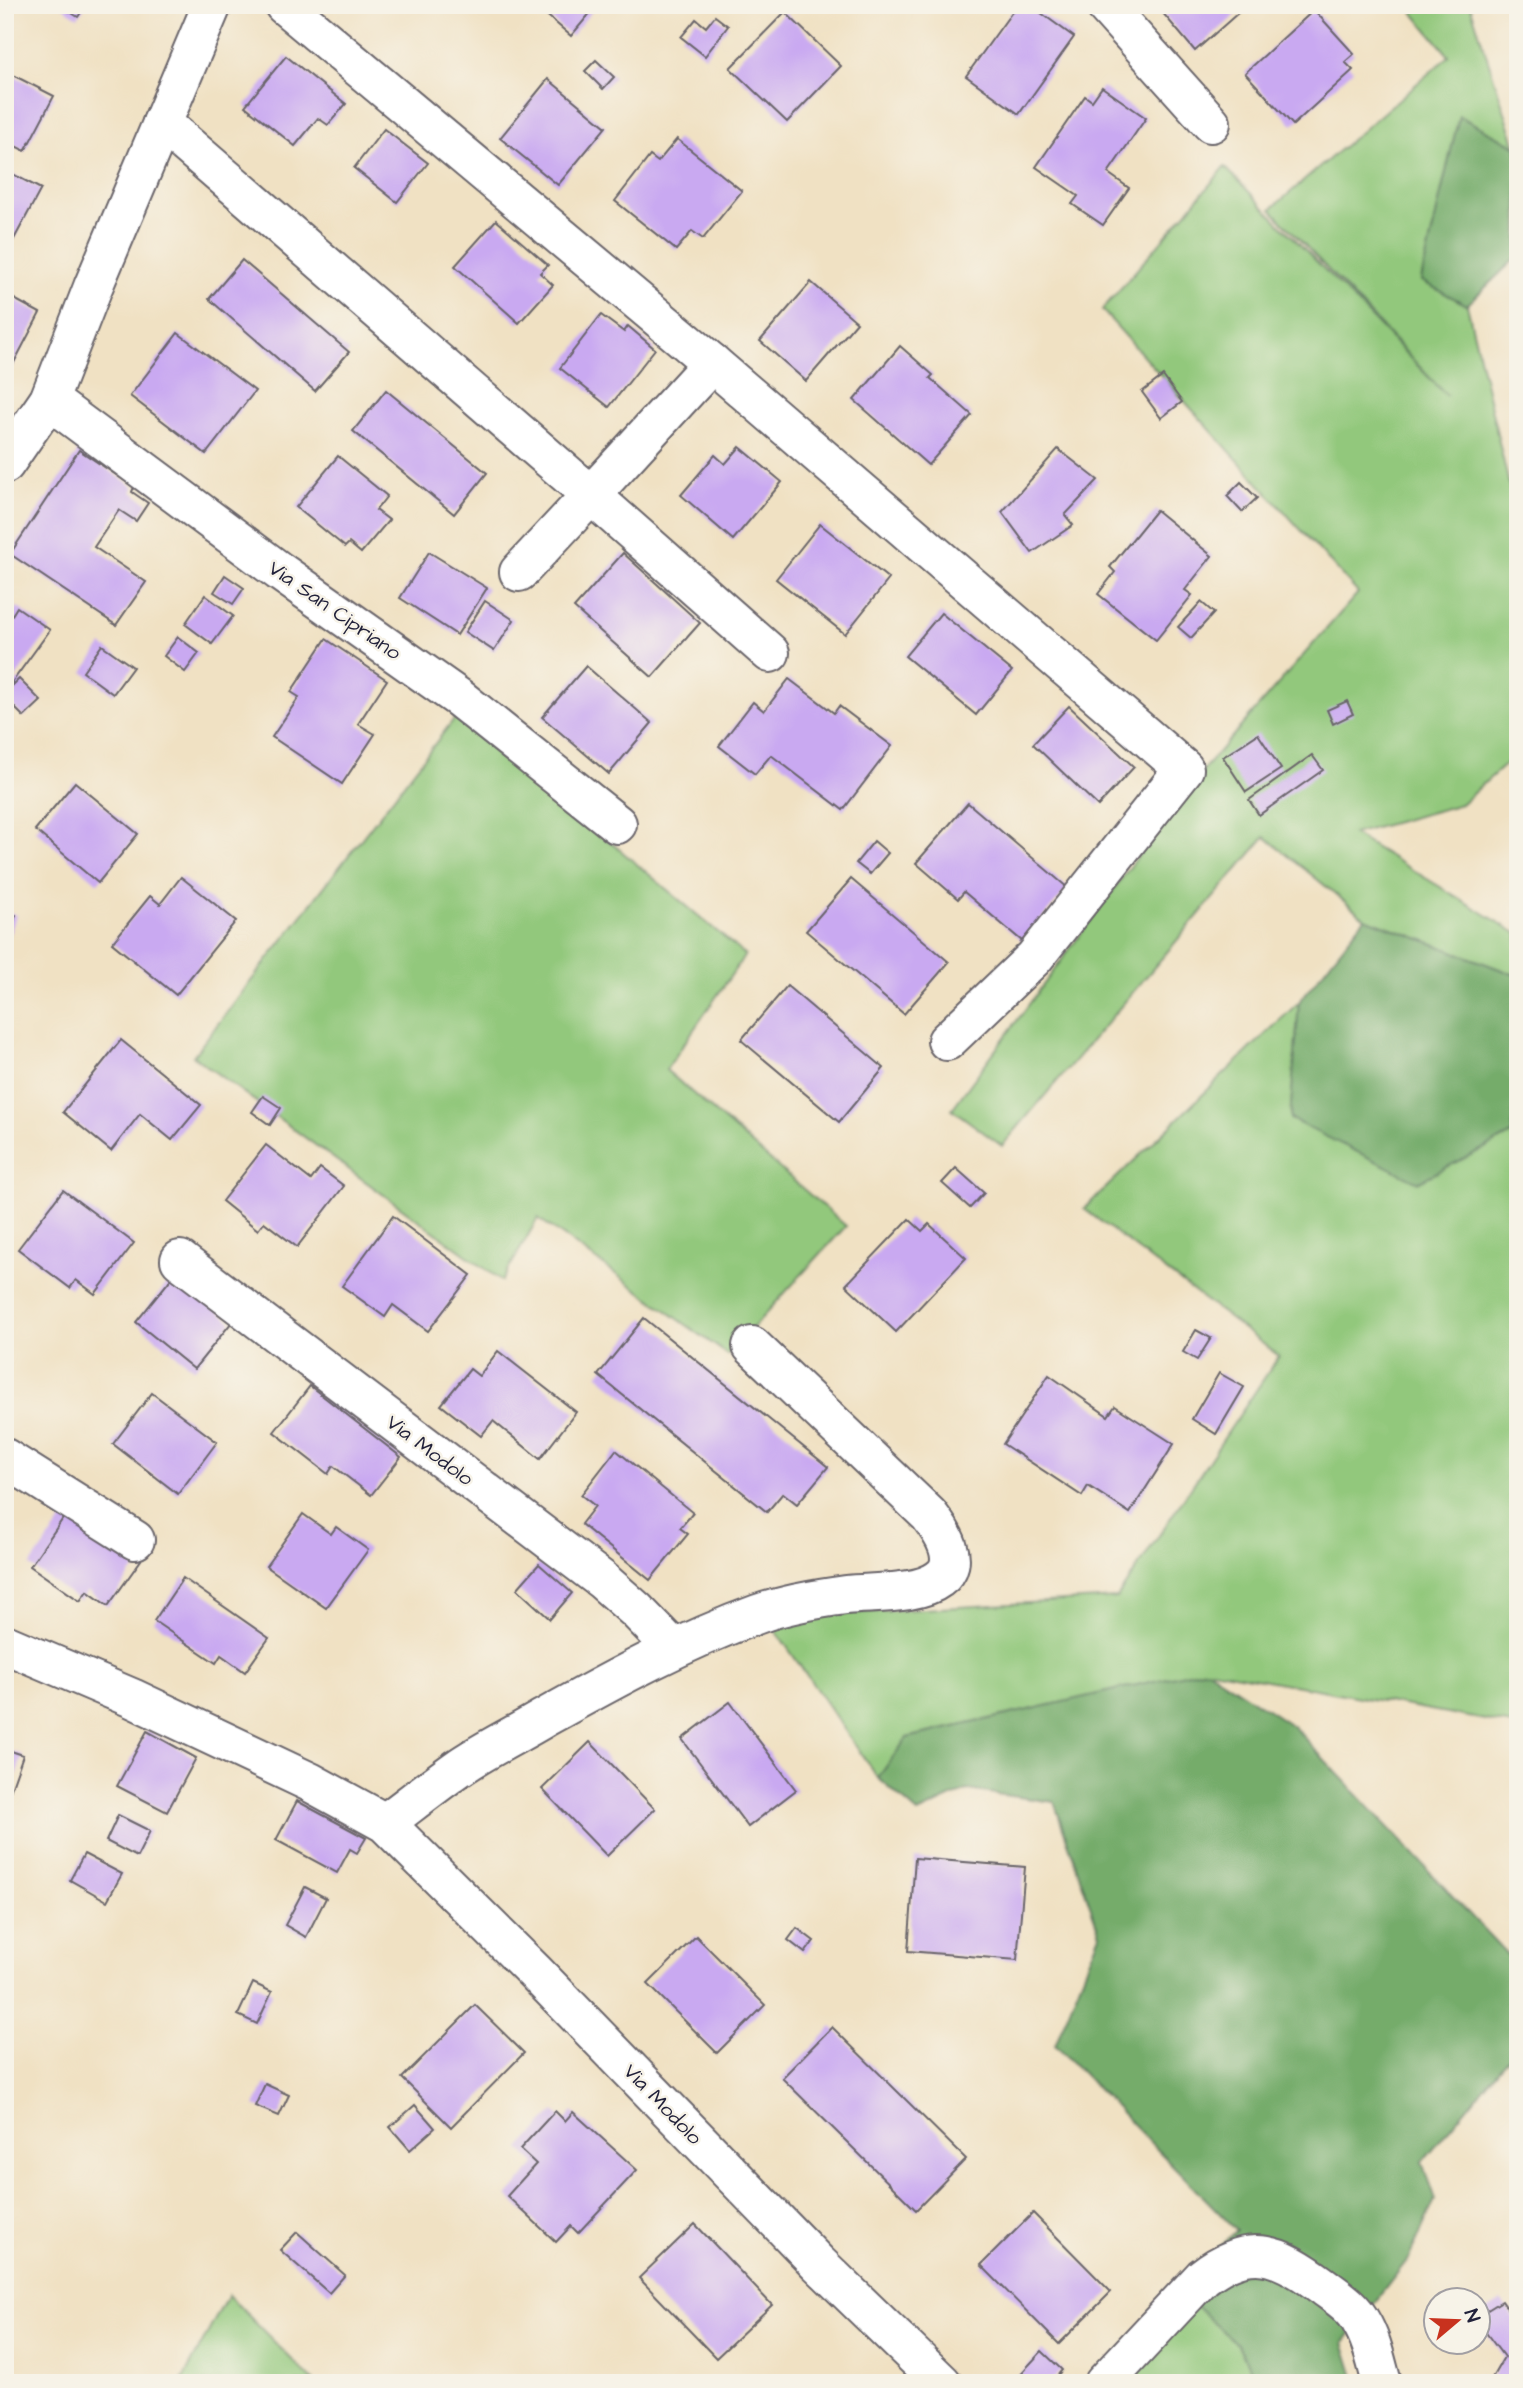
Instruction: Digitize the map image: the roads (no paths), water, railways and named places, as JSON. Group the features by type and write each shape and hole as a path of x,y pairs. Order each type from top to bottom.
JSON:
{"street":[{"path":"5,464 48,400 212,5"},
{"path":"284,5 712,363 1184,769 1034,958 947,1041"},
{"path":"1105,5 1211,123"},
{"path":"162,123 592,495 770,653"},
{"path":"519,572 712,363"},
{"name":"Via San Cipriano","path":"48,400 279,571 459,698 617,824"},
{"name":"Via Modolo","path":"180,1260 601,1580 636,1610 673,1648"},
{"path":"385,1823 459,1767 673,1648 788,1605 817,1599 917,1588 941,1578 948,1569 950,1558 947,1545 929,1515 752,1346"},
{"path":"5,1458 135,1540"},
{"name":"Via Modolo","path":"5,1644 132,1698 310,1782 385,1823 536,1972 818,2263 942,2383"},
{"path":"1104,2383 1203,2277 1221,2263 1260,2254 1279,2258 1298,2267 1347,2304 1361,2320 1371,2343 1382,2383"}]}
